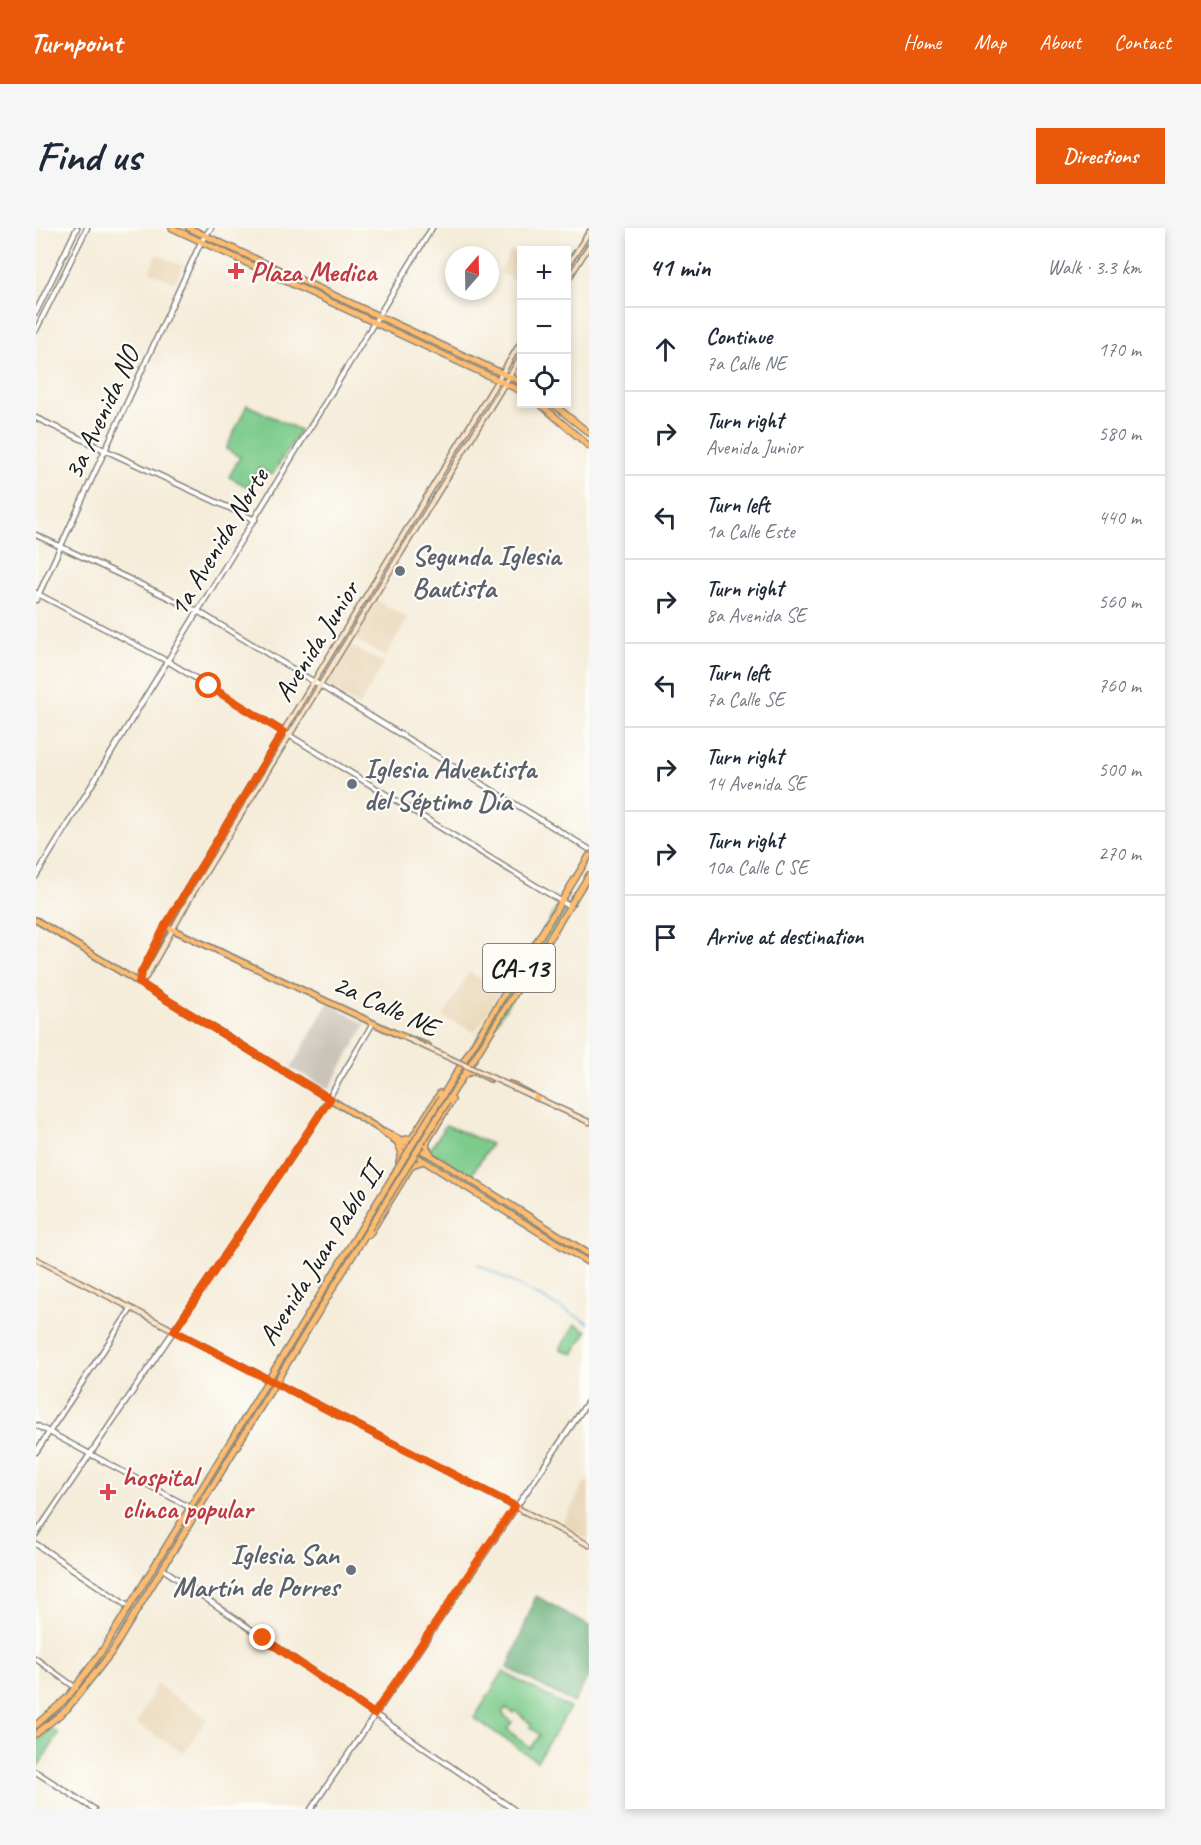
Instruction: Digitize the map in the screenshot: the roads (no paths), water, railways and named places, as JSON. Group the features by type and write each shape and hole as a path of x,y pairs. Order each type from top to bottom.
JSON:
{"highway":[{"path":"172,228 517,388"},
{"path":"189,228 517,380"},
{"path":"546,408 587,436"},
{"path":"557,408 587,436 589,446"},
{"name":"Avenida Juan Pablo II","path":"36,1734 62,1715 98,1672 163,1569 361,1242 366,1227 451,1081 589,856"},
{"name":"Avenida Juan Pablo II","path":"36,1725 76,1688 129,1607 267,1379 355,1239 366,1227 458,1085 589,874"},
{"path":"397,1034 453,1060 460,1060 467,1055"},
{"path":"477,1072 475,1066 478,1053"},
{"path":"453,1060 457,1065 456,1073"},
{"path":"462,1077 470,1071 477,1072 535,1097"},
{"path":"355,1239 357,1230 402,1158 401,1142 412,1138 443,1088 451,1081"},
{"path":"458,1085 455,1095 426,1146 432,1156 589,1254"},
{"path":"422,1122 428,1130 435,1128"},
{"path":"361,1242 369,1235 412,1165 424,1161 589,1263"},
{"path":"393,1172 401,1174 403,1179"},
{"path":"309,1328 307,1322 310,1311"}],"main road":[{"path":"571,261 589,232"},
{"path":"571,276 589,246"},
{"name":"Avenida Junior","path":"139,983 141,973 165,926 517,350"},
{"name":"Avenida Junior","path":"139,983 146,977 172,929 517,365"},
{"path":"36,920 401,1142 432,1156"},
{"name":"2a Calle NE","path":"165,926 589,1122"},
{"path":"401,1142 424,1161"},
{"path":"36,1259 589,1545"}],"street":[{"path":"36,312 77,228"},
{"path":"36,330 87,228"},
{"name":"3a Avenida NO","path":"36,600 204,233 210,228"},
{"name":"1a Avenida Norte","path":"36,876 169,662 432,228"},
{"path":"36,418 255,520"},
{"path":"36,535 199,612 589,849"},
{"path":"37,594 169,662 569,906"},
{"path":"36,1534 330,1099 373,1022"},
{"path":"36,1452 131,1309"},
{"path":"311,1809 589,1400"},
{"path":"36,1425 191,1508"},
{"path":"36,1544 129,1607"},
{"path":"163,1569 513,1809"},
{"path":"36,1659 76,1688"},
{"path":"36,1772 87,1807 94,1809"}],"waterway":[{"path":"478,1264 589,1323"}],"place":[{"name":"Plaza Medica","path":"236,271"},
{"name":"Segunda Iglesia Bautista","path":"400,571"},
{"name":"Iglesia Adventista del Séptimo Día","path":"352,784"},
{"name":"hospital clinca popular","path":"108,1492"},
{"name":"Iglesia San Martín de Porres","path":"351,1570"}]}
